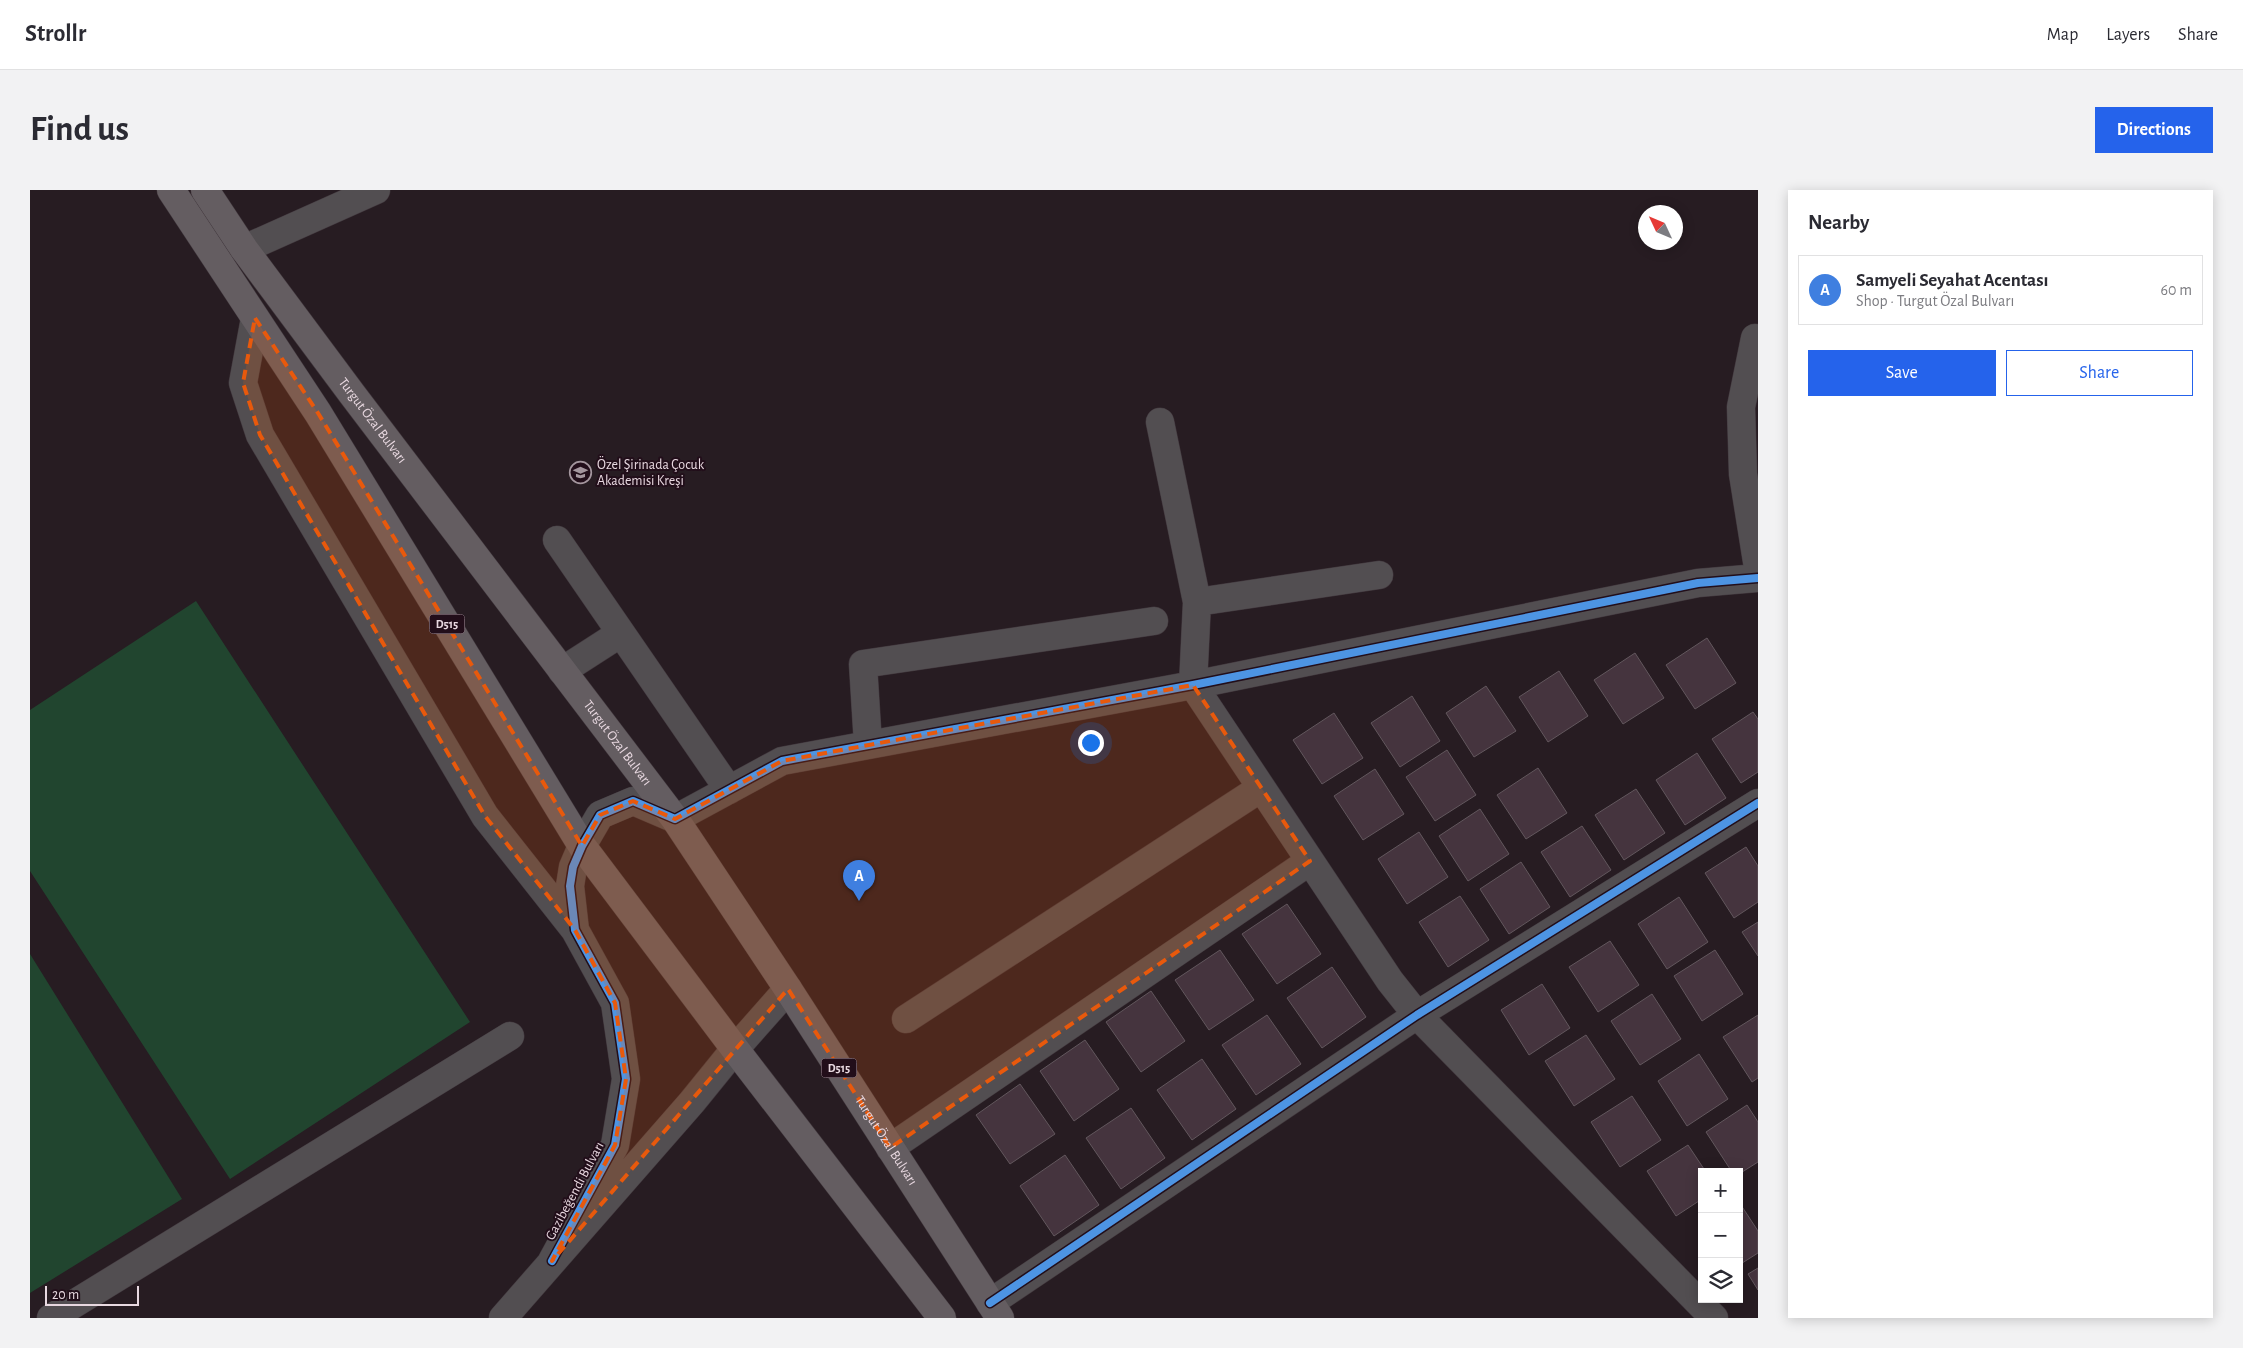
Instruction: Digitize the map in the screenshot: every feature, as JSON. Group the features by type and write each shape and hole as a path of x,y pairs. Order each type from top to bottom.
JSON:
{"highway":[{"name":"D515","path":"171,190 318,413 582,846 942,1318"},
{"name":"Turgut Özal Bulvarı","path":"205,190 244,249 352,394 674,819 788,989 995,1311"}],"street":[{"path":"244,249 376,190"},
{"path":"255,318 243,383 260,435 485,816 575,930"},
{"path":"1755,338 1741,407 1743,474 1758,568"},
{"path":"1160,422 1197,602 1193,685 1390,981 1417,1015 1714,1318"},
{"path":"557,540 729,790"},
{"path":"1197,602 1379,575"},
{"path":"674,819 782,760 1193,685 1698,582 1758,578"},
{"path":"868,745 862,664 1154,622"},
{"path":"562,671 620,633"},
{"path":"906,1019 1261,788"},
{"name":"Gazibeğendi Bulvarı","path":"552,1260 615,1145 626,1079 615,1004 575,930 570,886 573,867 582,846 600,816 633,801 674,819"},
{"path":"995,1311 1417,1015 1758,803"},
{"path":"890,1148 1310,860"},
{"name":"Gazibeğendi Bulvarı","path":"503,1318 788,989"},
{"path":"51,1318 510,1036"}],"highlighted area":[{"path":"255,318 318,413 582,846 600,815 633,801 675,819 782,761 1193,685 1310,861 890,1148 788,989 552,1261 615,1145 626,1079 615,1003 575,930 485,816 260,435 243,383"}],"green space":[{"path":"196,601 470,1022 230,1179 30,871 30,710"},
{"path":"30,954 182,1199 30,1293"}],"building":[{"path":"1707,638 1736,683 1695,709 1666,665"},
{"path":"1635,653 1664,698 1623,724 1594,680"},
{"path":"1559,671 1588,716 1548,742 1519,697"},
{"path":"1486,686 1516,731 1474,757 1446,713"},
{"path":"1412,696 1440,741 1400,767 1371,723"},
{"path":"1753,712 1758,719 1758,772 1741,783 1712,739"},
{"path":"1334,713 1363,758 1322,784 1293,740"},
{"path":"1447,750 1476,795 1435,821 1406,777"},
{"path":"1697,753 1726,798 1685,825 1656,780"},
{"path":"1538,768 1567,813 1526,839 1497,795"},
{"path":"1375,769 1404,814 1363,840 1334,796"},
{"path":"1636,789 1665,833 1624,860 1595,815"},
{"path":"1480,809 1509,854 1468,881 1439,836"},
{"path":"1582,826 1611,870 1570,897 1541,852"},
{"path":"1419,832 1448,877 1407,904 1378,859"},
{"path":"1746,847 1758,866 1758,902 1734,918 1705,873"},
{"path":"1521,862 1550,907 1509,934 1480,889"},
{"path":"1460,896 1489,940 1448,967 1419,922"},
{"path":"1679,897 1708,942 1667,969 1638,924"},
{"path":"1287,904 1321,954 1277,984 1242,934"},
{"path":"1758,922 1758,956 1742,932"},
{"path":"1610,941 1639,985 1598,1012 1569,967"},
{"path":"1220,950 1254,1000 1209,1030 1175,980"},
{"path":"1715,950 1743,994 1702,1021 1674,976"},
{"path":"1332,967 1366,1017 1322,1048 1287,998"},
{"path":"1542,984 1570,1028 1529,1055 1501,1010"},
{"path":"1151,991 1185,1041 1141,1072 1106,1022"},
{"path":"1652,994 1681,1039 1640,1065 1611,1021"},
{"path":"1267,1015 1301,1064 1256,1095 1222,1045"},
{"path":"1758,1015 1758,1078 1752,1082 1723,1037"},
{"path":"1586,1035 1615,1079 1574,1106 1545,1061"},
{"path":"1085,1040 1119,1089 1074,1121 1040,1071"},
{"path":"1699,1054 1728,1099 1687,1126 1658,1081"},
{"path":"1202,1059 1236,1109 1192,1140 1157,1090"},
{"path":"1020,1084 1055,1134 1010,1164 976,1115"},
{"path":"1632,1096 1661,1140 1620,1167 1591,1122"},
{"path":"1747,1105 1758,1122 1758,1162 1743,1171 1743,1168 1729,1168 1706,1132"},
{"path":"1131,1108 1165,1158 1121,1189 1086,1138"},
{"path":"1688,1145 1703,1168 1698,1168 1698,1202 1676,1216 1647,1171"},
{"path":"1065,1155 1099,1205 1054,1236 1020,1186"},
{"path":"1743,1208 1758,1231 1758,1253 1743,1262"},
{"path":"1758,1268 1758,1290 1748,1274"}],"cycle path":[{"path":"552,1261 615,1145 626,1079 615,1003 575,930 570,886 573,867 582,846 600,815 633,801 675,819 782,761 1193,685 1698,583 1758,578"},
{"path":"990,1303 1417,1015 1758,803"}],"place":[{"name":"Özel Şirinada Çocuk Akademisi Kreşi","path":"581,473"},
{"name":"Samyeli Seyahat Acentası","path":"859,901"}]}
